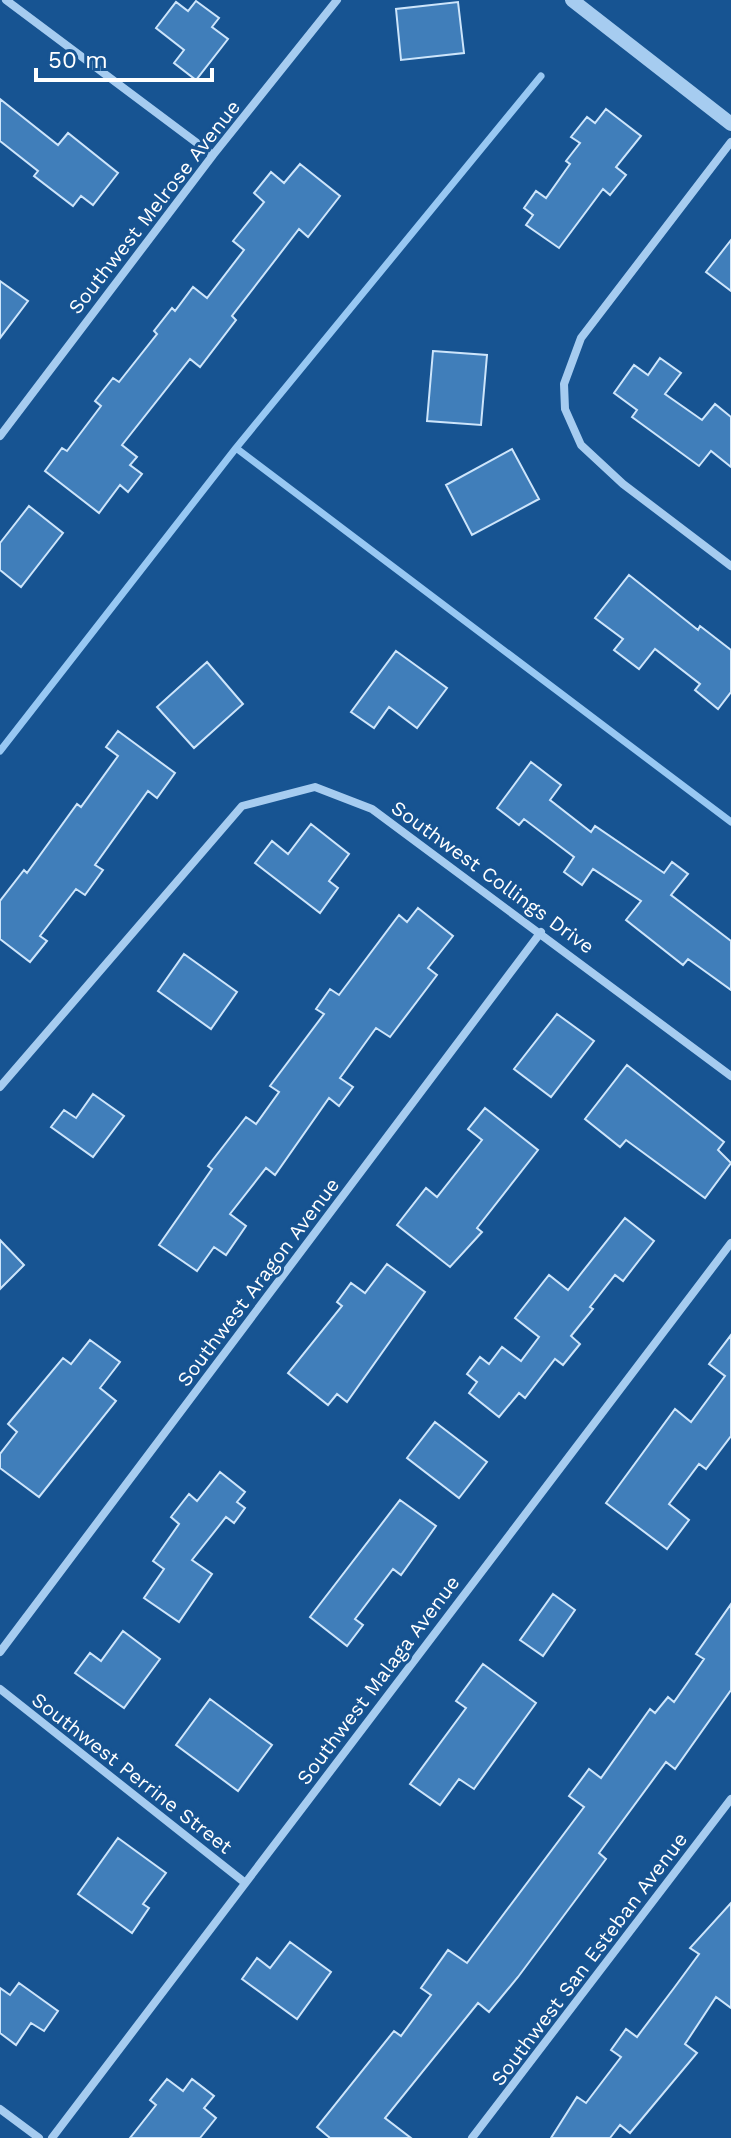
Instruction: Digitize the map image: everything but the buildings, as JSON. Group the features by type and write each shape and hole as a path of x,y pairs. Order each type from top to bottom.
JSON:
{"street":[{"path":"6,0 213,155"},
{"name":"Southwest Melrose Avenue","path":"2,430 213,155 337,0"},
{"path":"572,0 731,124"},
{"path":"731,142 581,338 564,384 565,409 581,445 623,484 731,566"},
{"name":"Southwest Collings Drive","path":"0,1087 242,806 315,787 372,809 731,1076"},
{"name":"Southwest Aragon Avenue","path":"0,1652 541,932"},
{"name":"Southwest Malaga Avenue","path":"52,2138 731,1243"},
{"name":"Southwest Perrine Street","path":"0,1689 244,1882"},
{"name":"Southwest San Esteban Avenue","path":"472,2138 731,1799"},
{"path":"0,2109 39,2138"}],"waterway":[{"path":"0,751 236,448 541,76"},
{"path":"236,448 731,822"}]}
